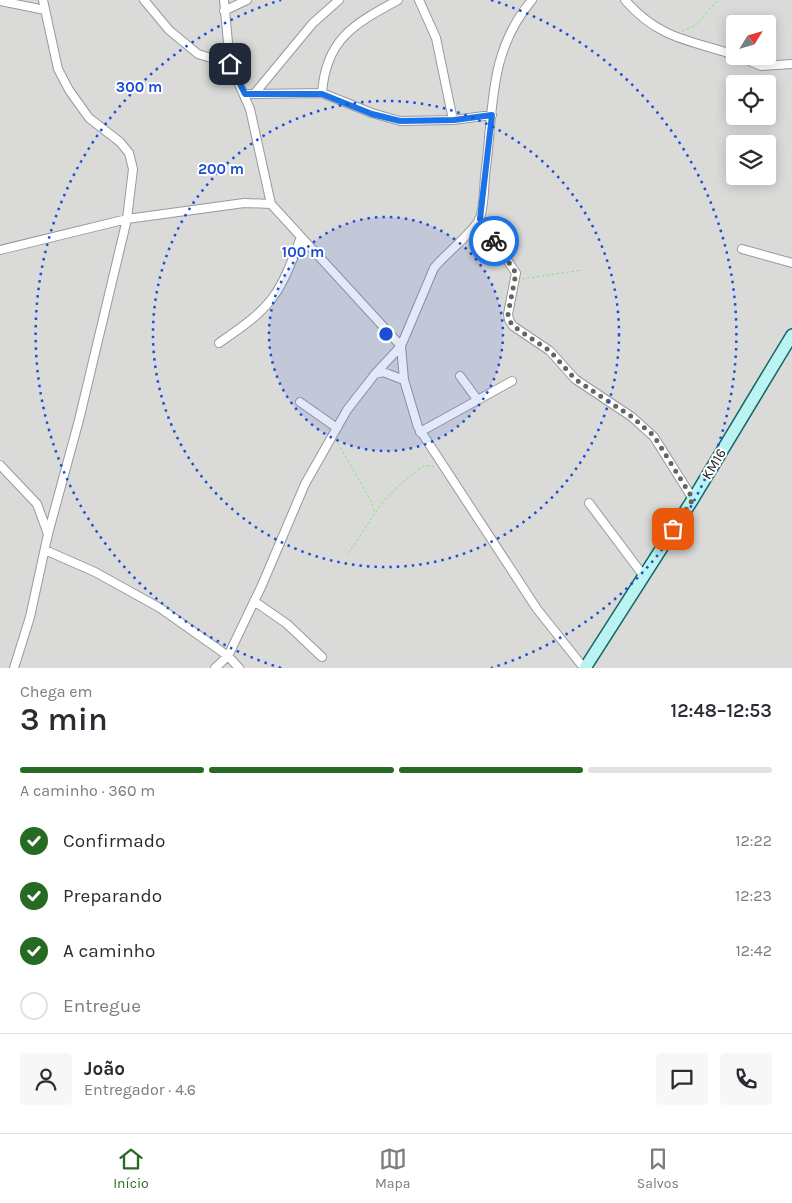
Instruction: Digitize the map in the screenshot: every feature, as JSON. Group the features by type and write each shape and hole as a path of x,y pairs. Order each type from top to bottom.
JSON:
{"street":[{"path":"14,668 30,617 48,534 79,420 127,219 134,169 129,153 120,142 90,118 69,90 58,69 43,0"},
{"path":"144,0 169,30 198,54 230,64"},
{"path":"224,0 230,64 245,94 271,204 401,346 404,380 420,432 537,609 584,668"},
{"path":"224,11 247,0"},
{"path":"255,93 313,23 339,0"},
{"path":"322,94 326,68 337,43 373,14 398,0"},
{"path":"419,0 436,38 454,120"},
{"path":"215,668 228,656 305,484 347,410 375,374 401,346 434,268 442,258 450,254 480,219 501,51 512,26 532,0"},
{"path":"625,0 646,22 667,33 726,53"},
{"path":"0,1 45,10"},
{"path":"758,65 792,64"},
{"path":"245,94 322,94 372,114 400,121 454,120 492,115"},
{"path":"0,250 127,219 244,203 271,204"},
{"path":"480,219 513,268 516,280 508,314 513,326 550,351 575,379 632,417 654,436 693,499"},
{"path":"219,343 265,309 273,300 283,284 300,237"},
{"path":"742,248 792,263"},
{"name":"KM16","path":"584,668 693,499 792,335"},
{"path":"375,374 383,372 404,380"},
{"path":"460,376 477,399"},
{"path":"420,432 512,381"},
{"path":"300,402 335,431"},
{"path":"0,465 37,504 48,534"},
{"path":"588,503 644,575"},
{"path":"45,550 95,572 160,608 228,656 239,668"},
{"path":"254,601 288,624 322,657"}],"path":[{"path":"667,33 695,26 718,0"},
{"path":"516,280 582,270"},
{"path":"335,431 339,448 372,503 375,513"},
{"path":"348,554 380,505 412,473 426,465 442,468"}],"shaded area":[{"path":"0,0 792,0 792,668 0,668"}],"way so far":[{"path":"494,241 516,273 508,314 513,326 550,351 575,379 591,392 632,417 654,436 693,499 673,529"}],"route":[{"path":"230,64 245,94 322,94 372,114 400,121 454,120 492,115 480,219 494,241"}]}
